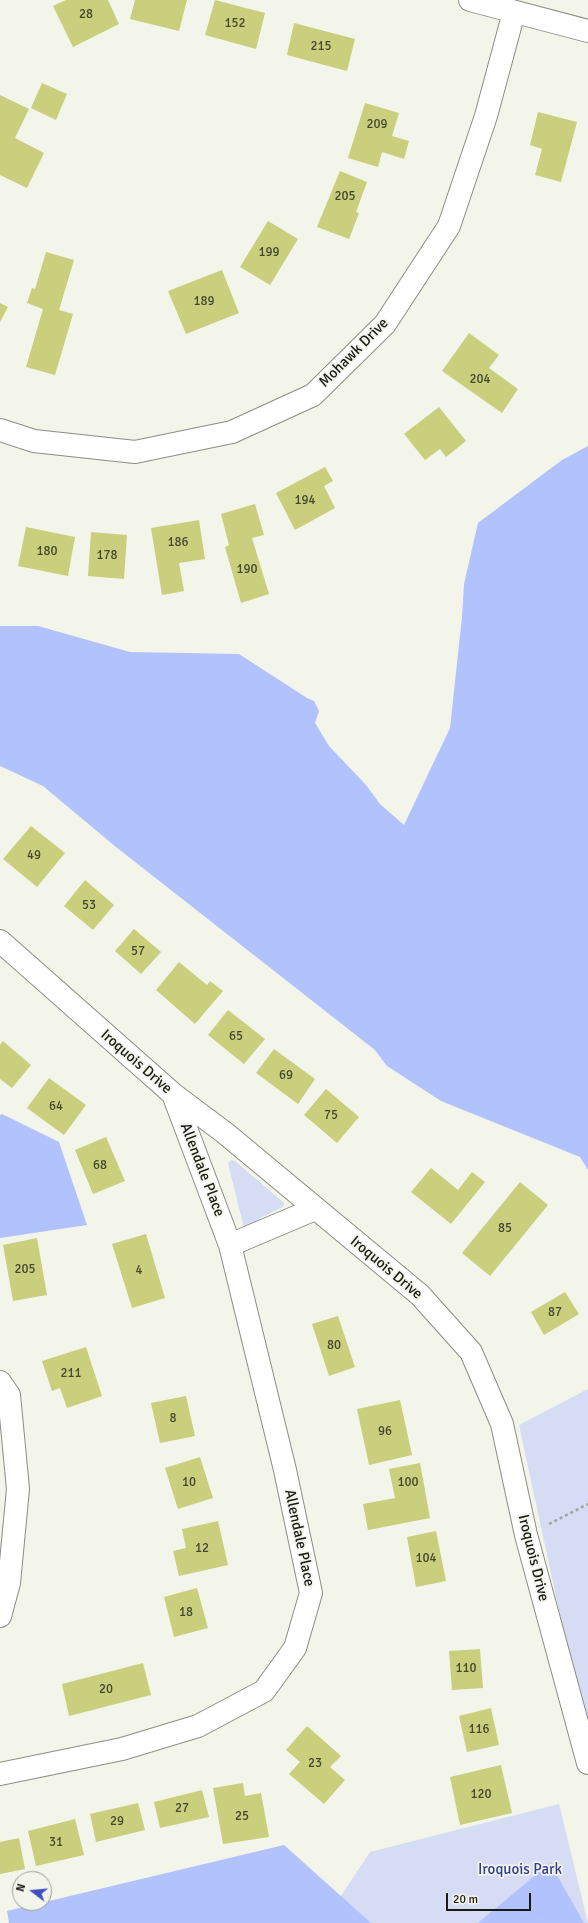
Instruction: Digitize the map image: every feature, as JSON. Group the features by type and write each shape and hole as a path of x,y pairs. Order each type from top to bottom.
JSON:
{"street":[{"path":"470,0 588,31"},
{"name":"Mohawk Drive","path":"0,430 34,441 135,452 232,432 313,394 385,324 449,226 486,116 514,12"},
{"name":"Iroquois Drive","path":"0,942 173,1094 224,1133 420,1295 471,1352 502,1424 526,1535 582,1725 588,1763"},
{"name":"Allendale Place","path":"0,1774 122,1749 198,1726 264,1691 295,1648 311,1593 285,1470 230,1245 173,1094"},
{"path":"230,1245 315,1209"},
{"path":"0,1382 9,1395 18,1489 9,1583 0,1616"}],"path":[{"path":"526,1535 588,1504"}],"green space":[{"path":"231,1160 235,1161 284,1203 283,1207 260,1218 250,1229 244,1228 228,1163"},
{"path":"588,1389 588,1745 519,1425"},
{"name":"Iroquois Park","path":"559,1804 588,1923 323,1923 370,1852"}],"shaded area":[{"path":"588,446 588,1170 580,1157 441,1101 387,1066 375,1050 116,847 43,786 0,766 0,626 38,626 130,652 239,654 314,701 319,711 315,723 329,746 366,785 380,804 404,825 450,728 462,617 464,584 478,523 562,460"},
{"path":"2,1114 59,1142 87,1225 0,1238 0,1115"},
{"path":"284,1845 371,1923 9,1923 7,1911 52,1911 52,1900"},
{"path":"550,1863 584,1923 478,1923"}],"building":[{"path":"66,0 108,0 119,24 73,47 53,6"},
{"path":"135,0 187,0 179,31 130,19"},
{"path":"215,0 265,13 256,49 205,35"},
{"path":"294,23 355,39 347,71 287,55"},
{"path":"42,83 67,94 56,120 31,108"},
{"path":"0,95 29,109 15,138 44,153 27,188 0,175"},
{"path":"365,103 399,113 392,136 409,141 404,159 382,152 378,167 348,158"},
{"path":"538,112 577,122 561,182 535,175 542,149 530,145"},
{"path":"340,171 367,182 356,212 359,213 349,239 317,227"},
{"path":"268,221 298,239 270,285 240,267"},
{"path":"46,252 74,260 59,310 73,314 55,375 26,367 43,309 27,303 32,288 35,289"},
{"path":"222,270 239,313 186,334 168,291"},
{"path":"0,303 8,307 0,322"},
{"path":"469,333 499,355 489,368 518,389 502,413 442,371"},
{"path":"439,407 466,441 446,457 440,449 425,460 404,434"},
{"path":"325,467 333,481 324,486 335,508 295,530 276,493"},
{"path":"255,504 264,535 252,538 269,594 241,603 225,547 229,545 221,514"},
{"path":"199,520 205,559 179,563 184,591 162,595 151,528"},
{"path":"26,527 75,537 68,576 18,566"},
{"path":"91,532 127,535 124,579 88,576"},
{"path":"31,826 65,853 37,887 3,859"},
{"path":"85,880 114,905 93,930 64,906"},
{"path":"134,929 161,952 141,974 115,951"},
{"path":"179,962 207,985 210,981 223,991 195,1024 156,990"},
{"path":"228,1010 265,1039 244,1064 208,1035"},
{"path":"3,1041 31,1065 12,1088 0,1079 0,1045"},
{"path":"274,1049 315,1079 298,1104 256,1073"},
{"path":"49,1078 86,1105 64,1135 27,1108"},
{"path":"326,1089 359,1117 337,1143 304,1115"},
{"path":"106,1137 125,1181 93,1194 75,1150"},
{"path":"431,1168 458,1190 472,1172 485,1182 451,1224 411,1192"},
{"path":"520,1182 548,1205 490,1276 462,1253"},
{"path":"146,1234 165,1298 132,1308 112,1244"},
{"path":"37,1238 47,1295 13,1301 3,1245"},
{"path":"565,1292 579,1314 544,1335 531,1312"},
{"path":"338,1316 355,1367 329,1376 312,1324"},
{"path":"86,1347 102,1396 67,1408 60,1388 52,1391 42,1361"},
{"path":"186,1396 195,1436 160,1443 151,1403"},
{"path":"400,1400 412,1455 369,1465 357,1409"},
{"path":"200,1457 213,1498 178,1509 165,1468"},
{"path":"420,1463 430,1518 368,1530 363,1504 395,1498 389,1469"},
{"path":"218,1521 228,1565 179,1576 173,1551 186,1548 182,1529"},
{"path":"436,1531 446,1581 416,1587 407,1537"},
{"path":"197,1588 208,1628 174,1637 164,1597"},
{"path":"480,1649 483,1688 452,1690 449,1651"},
{"path":"143,1663 151,1695 69,1716 62,1684"},
{"path":"491,1708 499,1745 467,1752 459,1716"},
{"path":"307,1726 341,1756 330,1767 345,1780 324,1804 289,1774 300,1762 286,1750"},
{"path":"501,1765 512,1813 460,1825 450,1777"},
{"path":"243,1783 245,1796 261,1793 269,1837 223,1844 213,1788"},
{"path":"202,1790 209,1817 160,1828 154,1802"},
{"path":"138,1803 145,1830 96,1842 90,1814"},
{"path":"75,1819 84,1855 36,1866 28,1831"},
{"path":"19,1838 25,1869 0,1874 0,1842"}],"waterway":[{"path":"523,1923 542,1908"}]}
